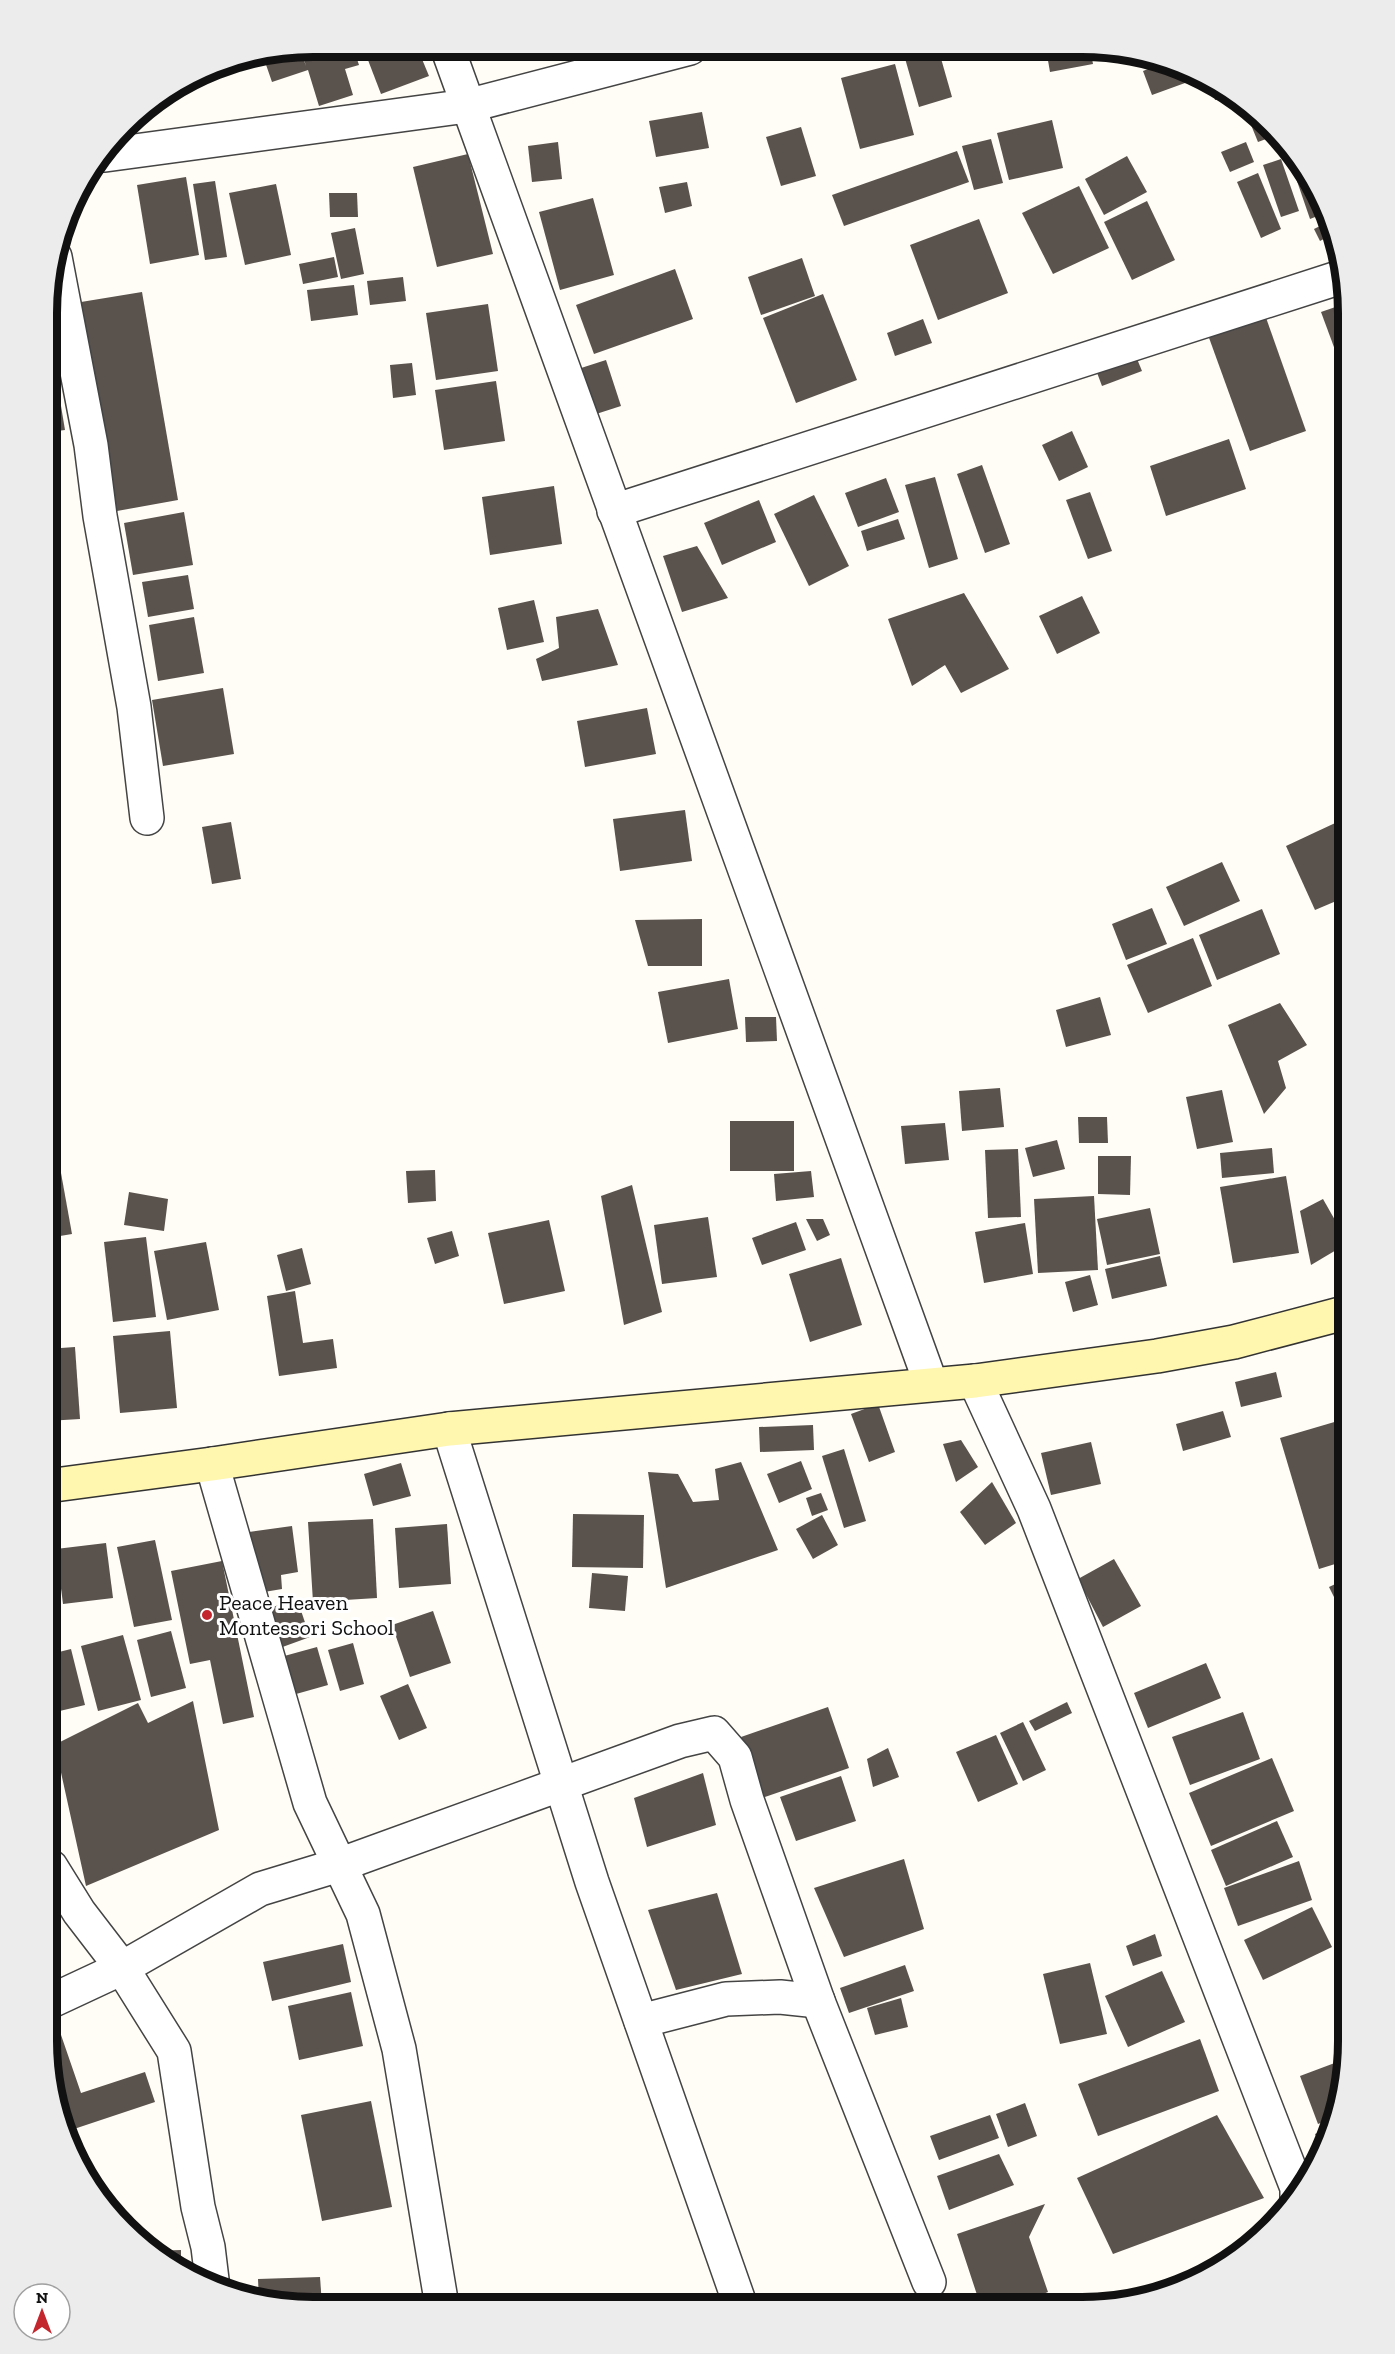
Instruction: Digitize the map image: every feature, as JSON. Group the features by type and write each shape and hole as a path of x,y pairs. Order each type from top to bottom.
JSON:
{"main road":[{"path":"57,1485 449,1429 975,1381 1157,1356 1212,1346 1338,1314"}],"street":[{"path":"450,57 931,1384"},
{"path":"113,154 467,105 655,57"},
{"path":"60,276 92,444 100,516 134,707 147,818"},
{"path":"614,511 1336,279"},
{"path":"975,1381 1034,1509 1294,2185"},
{"path":"449,1429 560,1784 738,2297"},
{"path":"212,1464 310,1803 363,1914 399,2049 440,2297"},
{"path":"57,1998 122,1968 260,1889 339,1865 680,1741 714,1733 735,1757 747,1800 818,2001 929,2282"},
{"path":"57,1877 79,1912 122,1968 174,2051 198,2207 208,2247 211,2276"},
{"path":"641,2021 726,1999 780,1997 818,2001"}],"building":[{"path":"356,57 359,65 345,69 353,95 319,106 308,70 272,82 265,62 303,58 306,66 304,58"},
{"path":"367,57 421,57 429,76 381,94"},
{"path":"905,57 941,57 952,97 919,107"},
{"path":"1047,57 1092,58 1093,64 1050,72"},
{"path":"895,64 914,135 860,149 841,78"},
{"path":"1152,67 1190,81 1152,95 1143,71"},
{"path":"1213,93 1222,99 1215,100"},
{"path":"702,112 709,148 656,157 649,121"},
{"path":"1249,119 1269,138 1258,142"},
{"path":"1052,120 1063,168 1009,180 997,133"},
{"path":"801,127 816,176 781,186 766,137"},
{"path":"991,139 1003,183 974,190 962,146"},
{"path":"558,142 562,179 532,182 528,146"},
{"path":"1246,142 1254,162 1230,172 1221,152"},
{"path":"957,151 969,182 844,226 832,195"},
{"path":"468,154 493,254 437,267 413,167"},
{"path":"1127,156 1147,192 1104,215 1085,179"},
{"path":"1281,159 1299,211 1281,217 1263,165"},
{"path":"1292,167 1304,185 1318,216 1310,219"},
{"path":"1258,173 1281,229 1261,238 1237,182"},
{"path":"186,177 199,255 150,264 137,185"},
{"path":"215,181 227,257 205,260 193,184"},
{"path":"687,182 692,206 665,213 659,187"},
{"path":"276,184 291,255 245,265 229,193"},
{"path":"1079,186 1109,248 1053,274 1022,213"},
{"path":"329,193 357,193 358,217 330,217"},
{"path":"593,198 614,275 560,290 539,212"},
{"path":"1147,201 1175,260 1132,280 1104,222"},
{"path":"979,219 1008,293 938,320 910,245"},
{"path":"1322,225 1326,238 1320,241 1314,229"},
{"path":"355,228 364,274 341,279 331,233"},
{"path":"334,257 338,277 303,284 299,264"},
{"path":"802,258 815,296 761,315 748,277"},
{"path":"675,269 693,319 594,354 576,305"},
{"path":"403,277 406,301 370,305 367,281"},
{"path":"354,285 358,315 311,321 307,290"},
{"path":"142,292 178,500 117,511 81,302"},
{"path":"823,294 857,380 796,403 763,318"},
{"path":"488,304 498,371 436,380 426,313"},
{"path":"1338,306 1338,358 1321,312"},
{"path":"1264,312 1306,431 1250,451 1208,335"},
{"path":"923,319 932,343 895,356 887,333"},
{"path":"1135,354 1142,371 1102,386 1096,370"},
{"path":"606,360 621,406 593,415 578,369"},
{"path":"412,363 416,395 393,398 390,365"},
{"path":"496,381 505,441 444,450 435,390"},
{"path":"57,382 65,430 57,431"},
{"path":"1072,431 1088,467 1059,481 1042,445"},
{"path":"1229,439 1246,489 1166,516 1150,466"},
{"path":"982,465 1010,544 985,553 957,474"},
{"path":"935,477 958,559 929,568 905,485"},
{"path":"886,478 899,512 858,527 845,493"},
{"path":"554,486 562,544 490,555 482,497"},
{"path":"1090,492 1112,551 1088,559 1066,500"},
{"path":"814,495 849,566 809,586 774,514"},
{"path":"759,500 776,542 722,565 704,523"},
{"path":"184,512 193,565 133,575 124,523"},
{"path":"898,519 905,539 867,551 861,531"},
{"path":"697,546 728,598 682,612 663,556"},
{"path":"188,575 194,609 148,617 142,582"},
{"path":"964,593 1009,669 961,693 945,665 912,686 888,619"},
{"path":"1082,596 1100,633 1057,654 1039,616"},
{"path":"534,600 544,642 507,650 498,608"},
{"path":"598,609 618,665 542,681 536,659 559,648 556,617"},
{"path":"194,617 204,673 158,681 149,625"},
{"path":"223,688 234,754 163,766 152,700"},
{"path":"647,708 656,754 585,767 577,721"},
{"path":"685,810 692,861 620,871 613,819"},
{"path":"231,822 241,879 212,884 202,827"},
{"path":"1338,822 1338,900 1315,910 1286,846"},
{"path":"1222,862 1240,901 1184,926 1166,887"},
{"path":"1152,908 1167,944 1126,960 1112,924"},
{"path":"1262,909 1280,954 1217,980 1199,935"},
{"path":"702,919 702,966 648,966 635,920"},
{"path":"1193,938 1212,986 1148,1013 1127,965"},
{"path":"729,979 738,1029 668,1043 658,992"},
{"path":"1100,997 1111,1035 1066,1047 1056,1010"},
{"path":"1280,1003 1307,1045 1278,1061 1286,1088 1264,1114 1228,1025"},
{"path":"745,1017 776,1017 777,1041 746,1042"},
{"path":"1000,1088 1004,1127 962,1131 959,1091"},
{"path":"1222,1090 1233,1142 1197,1149 1186,1097"},
{"path":"1078,1117 1107,1117 1108,1143 1079,1143"},
{"path":"730,1121 794,1121 794,1171 730,1171"},
{"path":"945,1123 949,1160 905,1164 901,1126"},
{"path":"1057,1140 1065,1169 1033,1177 1025,1148"},
{"path":"1272,1148 1274,1173 1222,1178 1220,1153"},
{"path":"1018,1149 1021,1217 988,1218 985,1150"},
{"path":"1098,1156 1131,1156 1130,1195 1098,1194"},
{"path":"435,1170 436,1201 408,1203 406,1171"},
{"path":"811,1171 814,1197 776,1201 774,1174"},
{"path":"61,1173 72,1234 57,1236 57,1174"},
{"path":"1286,1176 1299,1253 1233,1263 1220,1187"},
{"path":"632,1185 662,1312 624,1325 601,1196"},
{"path":"129,1192 168,1199 164,1231 124,1225"},
{"path":"1094,1196 1098,1270 1038,1273 1034,1199"},
{"path":"1323,1199 1338,1225 1338,1249 1311,1265 1300,1211"},
{"path":"1150,1208 1160,1254 1107,1265 1097,1219"},
{"path":"708,1217 717,1277 662,1284 654,1225"},
{"path":"806,1219 823,1219 830,1235 817,1241"},
{"path":"549,1220 565,1291 504,1304 488,1233"},
{"path":"796,1222 806,1250 762,1265 752,1238"},
{"path":"1025,1223 1033,1274 984,1283 975,1232"},
{"path":"452,1231 459,1256 435,1264 427,1238"},
{"path":"146,1237 156,1317 113,1322 104,1242"},
{"path":"206,1242 219,1310 167,1320 154,1251"},
{"path":"302,1248 311,1284 286,1291 277,1255"},
{"path":"1160,1256 1167,1286 1112,1299 1105,1269"},
{"path":"841,1258 862,1325 810,1342 789,1274"},
{"path":"1090,1275 1098,1305 1073,1312 1065,1282"},
{"path":"295,1291 303,1343 333,1339 337,1368 279,1376 267,1296"},
{"path":"170,1331 177,1408 120,1413 113,1336"},
{"path":"75,1347 80,1419 57,1420 57,1348"},
{"path":"1276,1372 1282,1397 1241,1407 1235,1382"},
{"path":"878,1404 895,1452 869,1462 851,1414"},
{"path":"1223,1411 1231,1437 1183,1451 1176,1424"},
{"path":"1338,1421 1338,1563 1319,1569 1280,1438"},
{"path":"813,1425 814,1450 760,1452 759,1427"},
{"path":"961,1440 978,1467 956,1482 943,1444"},
{"path":"1091,1442 1101,1484 1051,1495 1041,1453"},
{"path":"844,1449 866,1521 844,1528 822,1456"},
{"path":"801,1461 812,1489 779,1503 767,1474"},
{"path":"741,1462 778,1550 666,1588 648,1472 678,1474 693,1502 719,1500 715,1469"},
{"path":"401,1463 411,1496 373,1506 364,1474"},
{"path":"992,1482 1016,1523 985,1545 960,1512"},
{"path":"821,1493 828,1510 812,1516 806,1498"},
{"path":"573,1514 644,1515 643,1568 572,1567"},
{"path":"822,1515 838,1545 813,1559 796,1529"},
{"path":"373,1519 377,1598 313,1602 308,1522"},
{"path":"447,1524 451,1584 399,1588 395,1528"},
{"path":"292,1526 298,1572 281,1575 282,1589 258,1593 249,1532"},
{"path":"155,1540 172,1620 134,1627 117,1547"},
{"path":"106,1543 113,1598 63,1604 57,1549"},
{"path":"1114,1559 1141,1606 1103,1627 1078,1579"},
{"name":"Peace Heaven Montessori School","path":"222,1561 254,1717 223,1724 210,1660 190,1664 171,1571"},
{"path":"592,1573 628,1576 625,1611 589,1608"},
{"path":"1338,1583 1338,1605 1329,1587"},
{"path":"297,1599 310,1637 277,1649 264,1610"},
{"path":"433,1611 451,1663 410,1677 392,1625"},
{"path":"171,1631 186,1688 151,1697 137,1640"},
{"path":"123,1635 141,1700 98,1711 81,1646"},
{"path":"353,1643 364,1684 340,1691 328,1650"},
{"path":"317,1647 328,1685 289,1696 277,1658"},
{"path":"71,1649 85,1705 57,1712 57,1652"},
{"path":"1206,1663 1221,1698 1148,1728 1134,1693"},
{"path":"408,1684 427,1728 399,1740 380,1696"},
{"path":"193,1701 219,1830 86,1886 57,1762 57,1744 138,1703 148,1723"},
{"path":"1067,1702 1072,1713 1035,1731 1029,1721"},
{"path":"828,1707 849,1768 762,1798 741,1737"},
{"path":"1243,1712 1260,1759 1190,1785 1172,1737"},
{"path":"1023,1722 1046,1770 1023,1781 1000,1733"},
{"path":"996,1735 1018,1784 978,1802 956,1752"},
{"path":"888,1748 899,1777 873,1787 867,1759"},
{"path":"1272,1758 1294,1811 1211,1846 1189,1793"},
{"path":"703,1773 716,1825 647,1847 634,1798"},
{"path":"841,1776 856,1821 796,1841 780,1797"},
{"path":"1277,1821 1293,1857 1226,1886 1211,1850"},
{"path":"904,1859 924,1929 844,1957 814,1888"},
{"path":"1299,1861 1312,1900 1238,1926 1224,1888"},
{"path":"717,1893 742,1974 676,1990 648,1910"},
{"path":"1312,1907 1332,1947 1263,1980 1244,1940"},
{"path":"1155,1934 1162,1956 1133,1966 1126,1946"},
{"path":"343,1944 351,1982 272,2001 263,1962"},
{"path":"1090,1963 1107,2034 1060,2044 1043,1974"},
{"path":"905,1965 914,1991 849,2013 840,1988"},
{"path":"1162,1971 1185,2022 1128,2047 1105,1996"},
{"path":"351,1992 363,2046 299,2060 288,2006"},
{"path":"901,1998 908,2027 875,2035 867,2008"},
{"path":"60,2032 81,2093 145,2072 155,2102 73,2129 59,2074 57,2033"},
{"path":"1200,2039 1219,2091 1098,2136 1078,2084"},
{"path":"1337,2062 1333,2091 1324,2122 1318,2124 1300,2076"},
{"path":"371,2101 392,2207 322,2221 301,2115"},
{"path":"1025,2103 1037,2136 1008,2147 996,2114"},
{"path":"990,2115 999,2138 939,2160 930,2136"},
{"path":"1217,2115 1264,2198 1113,2254 1077,2178"},
{"path":"999,2154 1014,2185 949,2210 937,2176"},
{"path":"1045,2204 1029,2237 1048,2292 1036,2297 978,2297 957,2234"},
{"path":"166,2250 181,2250 181,2260 171,2254"},
{"path":"320,2277 321,2297 280,2295 259,2291 258,2279"}],"place":[{"name":"Peace Heaven Montessori School","path":"207,1615"}]}
